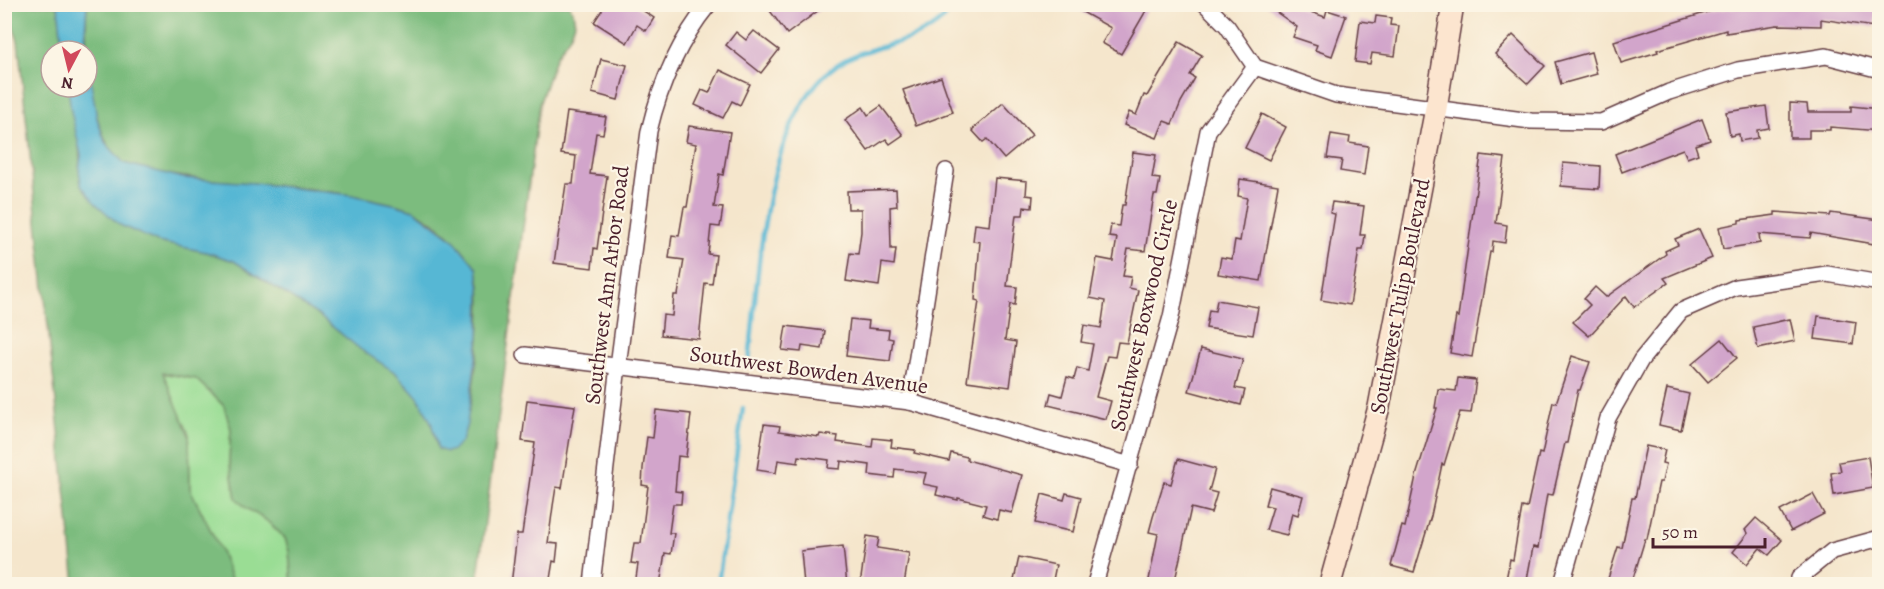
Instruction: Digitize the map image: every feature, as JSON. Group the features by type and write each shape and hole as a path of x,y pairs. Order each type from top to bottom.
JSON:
{"street":[{"name":"Southwest Ann Arbor Road","path":"591,585 649,131 656,101 676,54 709,4"},
{"path":"1205,4 1227,26 1255,67 1336,95 1531,121 1601,122 1669,92 1737,70 1826,56 1880,70"},
{"name":"Southwest Tulip Boulevard","path":"1330,585 1379,407 1436,108 1453,4"},
{"name":"Southwest Boxwood Circle","path":"1095,585 1171,317 1208,131 1255,67"},
{"path":"910,402 946,171"},
{"path":"1562,585 1608,418 1641,360 1681,311 1736,287 1827,274 1880,283"},
{"name":"Southwest Bowden Avenue","path":"525,355 910,402 1130,465"},
{"path":"1797,585 1799,578 1832,551 1880,538"}],"green space":[{"path":"6,5 58,5 62,39 39,39 39,99 69,99 78,139 79,170 120,225 158,242 206,252 234,261 318,315 360,349 396,373 418,397 431,422 438,449 462,441 470,403 481,307 477,270 472,261 440,228 415,211 401,206 324,191 176,176 124,163 112,152 103,135 96,113 93,99 99,99 99,39 87,39 87,5 569,5 575,23 570,36 556,56 539,105 477,584 292,584 289,551 285,538 266,520 246,508 236,498 229,460 231,429 224,406 196,379 163,373 189,435 190,489 220,549 233,584 75,584 18,41"},
{"path":"162,373 196,379 224,406 231,429 229,460 236,498 246,508 266,520 285,538 289,551 292,584 233,584 220,549 190,489 189,435"}],"water":[{"path":"58,5 87,5 85,39 62,39"},
{"path":"70,99 94,99 105,142 124,163 183,178 254,183 352,195 393,204 414,210 454,240 477,268 480,291 479,336 467,424 462,441 453,450 447,452 438,449 431,422 418,397 396,373 360,349 318,315 234,261 206,252 158,242 120,225 95,203 81,185 79,170 81,155"}],"building":[{"path":"606,4 633,4 654,18 646,31 637,25 627,43 594,22"},
{"path":"765,4 827,4 787,34"},
{"path":"1068,4 1138,4 1147,9 1121,54 1102,43 1111,28"},
{"path":"1265,4 1288,4 1325,17 1327,10 1346,16 1332,56 1315,50 1317,45 1293,37 1297,27"},
{"path":"1758,4 1878,4 1874,27 1821,19 1821,26 1777,25 1726,33 1726,30 1621,63 1614,41 1711,11"},
{"path":"1376,16 1391,18 1390,25 1399,26 1395,56 1372,53 1370,64 1355,62 1360,21 1375,23"},
{"path":"754,31 779,50 761,73 726,45 736,32 746,40"},
{"path":"1513,35 1545,66 1528,84 1495,54"},
{"path":"1179,42 1202,55 1190,75 1195,78 1172,124 1164,121 1157,138 1124,125 1129,112 1136,115 1144,95 1147,96"},
{"path":"1591,52 1597,74 1561,84 1555,62"},
{"path":"601,59 627,65 618,100 592,93"},
{"path":"720,70 750,84 740,105 732,101 723,118 695,105 702,90 709,93"},
{"path":"941,77 953,112 916,126 903,90"},
{"path":"1003,103 1032,135 1004,159 987,139 983,142 972,130"},
{"path":"1790,103 1807,104 1808,112 1851,112 1851,106 1880,109 1880,131 1830,127 1830,130 1809,130 1809,138 1790,138"},
{"path":"881,106 903,135 890,144 886,139 868,151 845,120 863,107 868,115"},
{"path":"1766,106 1769,128 1757,130 1758,138 1740,141 1739,134 1730,136 1726,112"},
{"path":"567,112 606,117 603,134 596,133 590,174 607,176 597,249 594,248 592,268 554,263 566,184 573,184 576,156 561,154"},
{"path":"1262,114 1286,127 1269,160 1245,148"},
{"path":"1702,119 1710,140 1695,145 1698,154 1687,158 1683,149 1622,172 1615,154"},
{"path":"689,126 730,132 723,175 719,174 714,207 723,208 720,227 711,226 708,254 716,255 712,284 705,283 699,339 661,335 663,315 672,316 674,295 678,295 684,260 669,258 672,235 679,236 684,207 687,207 693,169 696,144 686,142"},
{"path":"1331,134 1350,137 1349,143 1368,146 1364,175 1340,171 1342,160 1327,158"},
{"path":"1133,152 1156,155 1152,178 1160,179 1157,195 1154,195 1145,251 1128,249 1123,276 1131,277 1129,288 1138,290 1127,343 1118,342 1115,357 1107,356 1096,397 1111,401 1106,419 1048,405 1051,393 1062,396 1067,377 1074,379 1077,368 1088,371 1093,344 1081,342 1084,325 1101,328 1105,301 1090,298 1097,258 1113,261 1117,238 1109,237 1111,225 1119,226 1122,205 1125,205"},
{"path":"1481,155 1505,158 1496,223 1507,225 1505,243 1493,241 1492,252 1490,252 1472,357 1450,353 1456,316 1458,317"},
{"path":"1563,163 1600,166 1599,189 1561,186"},
{"path":"995,178 1027,181 1026,195 1033,196 1032,208 1024,207 1023,215 1016,215 1007,286 1017,287 1015,305 1010,304 1005,340 1016,342 1010,387 967,381 979,301 975,300 980,242 973,241 975,224 990,226"},
{"path":"1240,179 1278,185 1261,281 1218,274 1221,257 1232,259 1235,240 1240,241 1247,198 1238,196"},
{"path":"896,189 897,206 890,207 891,249 896,249 894,265 882,263 879,286 846,281 850,253 858,254 861,232 861,209 848,209 847,191"},
{"path":"1332,202 1364,206 1360,235 1365,235 1363,250 1359,250 1350,305 1321,300 1335,214 1330,213"},
{"path":"1775,212 1830,216 1831,213 1880,220 1880,245 1811,233 1810,238 1759,234 1760,243 1723,249 1719,227 1739,223 1739,220 1775,215"},
{"path":"1699,229 1712,258 1664,278 1668,283 1634,307 1626,296 1589,336 1573,322 1590,305 1584,299 1595,287 1606,297 1666,254 1665,251 1678,245 1675,239"},
{"path":"1217,300 1258,307 1253,335 1206,328 1209,310 1215,311"},
{"path":"1818,316 1856,322 1853,344 1815,339"},
{"path":"850,319 869,321 868,328 889,330 888,338 893,339 890,361 846,356"},
{"path":"1790,319 1795,341 1758,349 1753,327"},
{"path":"786,326 825,331 822,349 802,346 801,352 782,350"},
{"path":"1722,339 1737,358 1708,382 1692,364"},
{"path":"1201,349 1243,359 1235,388 1245,390 1241,405 1189,391"},
{"path":"1572,356 1590,362 1580,390 1578,390 1553,495 1547,494 1538,548 1533,547 1526,585 1505,585 1510,559 1513,560 1522,507 1527,508 1553,402 1556,403"},
{"path":"1458,378 1476,380 1471,413 1460,412 1444,465 1442,464 1431,516 1414,572 1391,566 1402,526 1405,527 1416,476 1437,408 1435,408 1438,389 1456,391"},
{"path":"1667,389 1689,394 1681,430 1659,425"},
{"path":"527,400 575,406 562,488 556,487 553,506 548,543 558,544 556,562 553,561 549,585 511,585 517,534 522,534 535,443 522,441"},
{"path":"656,410 691,414 686,457 678,456 675,491 682,492 681,504 673,504 669,533 674,533 671,554 665,553 660,585 635,585 638,564 631,563 634,543 641,543 648,486 642,485 643,468 647,437 653,438"},
{"path":"764,424 780,426 779,431 819,437 820,434 838,436 837,442 872,447 873,438 892,440 891,447 915,450 914,453 949,461 951,453 967,457 967,460 1022,475 1012,513 999,510 997,519 983,515 986,505 936,495 938,487 923,484 926,473 895,469 894,478 869,475 870,465 841,461 840,469 828,468 829,460 799,456 798,463 778,460 776,473 757,470"},
{"path":"1646,446 1665,450 1662,463 1666,464 1662,482 1659,482 1647,539 1645,539 1631,585 1606,585 1618,547 1622,548"},
{"path":"1868,457 1873,488 1834,495 1831,473 1841,471 1839,462"},
{"path":"1178,459 1215,469 1209,491 1217,493 1211,513 1191,508 1174,585 1148,585 1158,534 1149,532 1164,482 1171,484"},
{"path":"1270,487 1303,496 1298,515 1292,513 1287,535 1266,530 1273,507 1265,505"},
{"path":"1066,493 1081,497 1073,532 1035,523 1042,494 1064,500"},
{"path":"1813,494 1824,514 1791,531 1780,511"},
{"path":"1756,518 1782,540 1769,555 1760,548 1747,564 1733,552 1748,533 1745,530"},
{"path":"867,536 879,538 877,548 909,553 904,585 860,585"},
{"path":"843,546 847,585 804,585 801,551"},
{"path":"1019,557 1056,565 1052,585 1013,585"}],"waterway":[{"path":"749,361 756,286 769,200 779,158 793,120 813,88 838,64 850,57 905,40 931,29 943,19 951,4"},
{"path":"718,584 743,408"}]}
